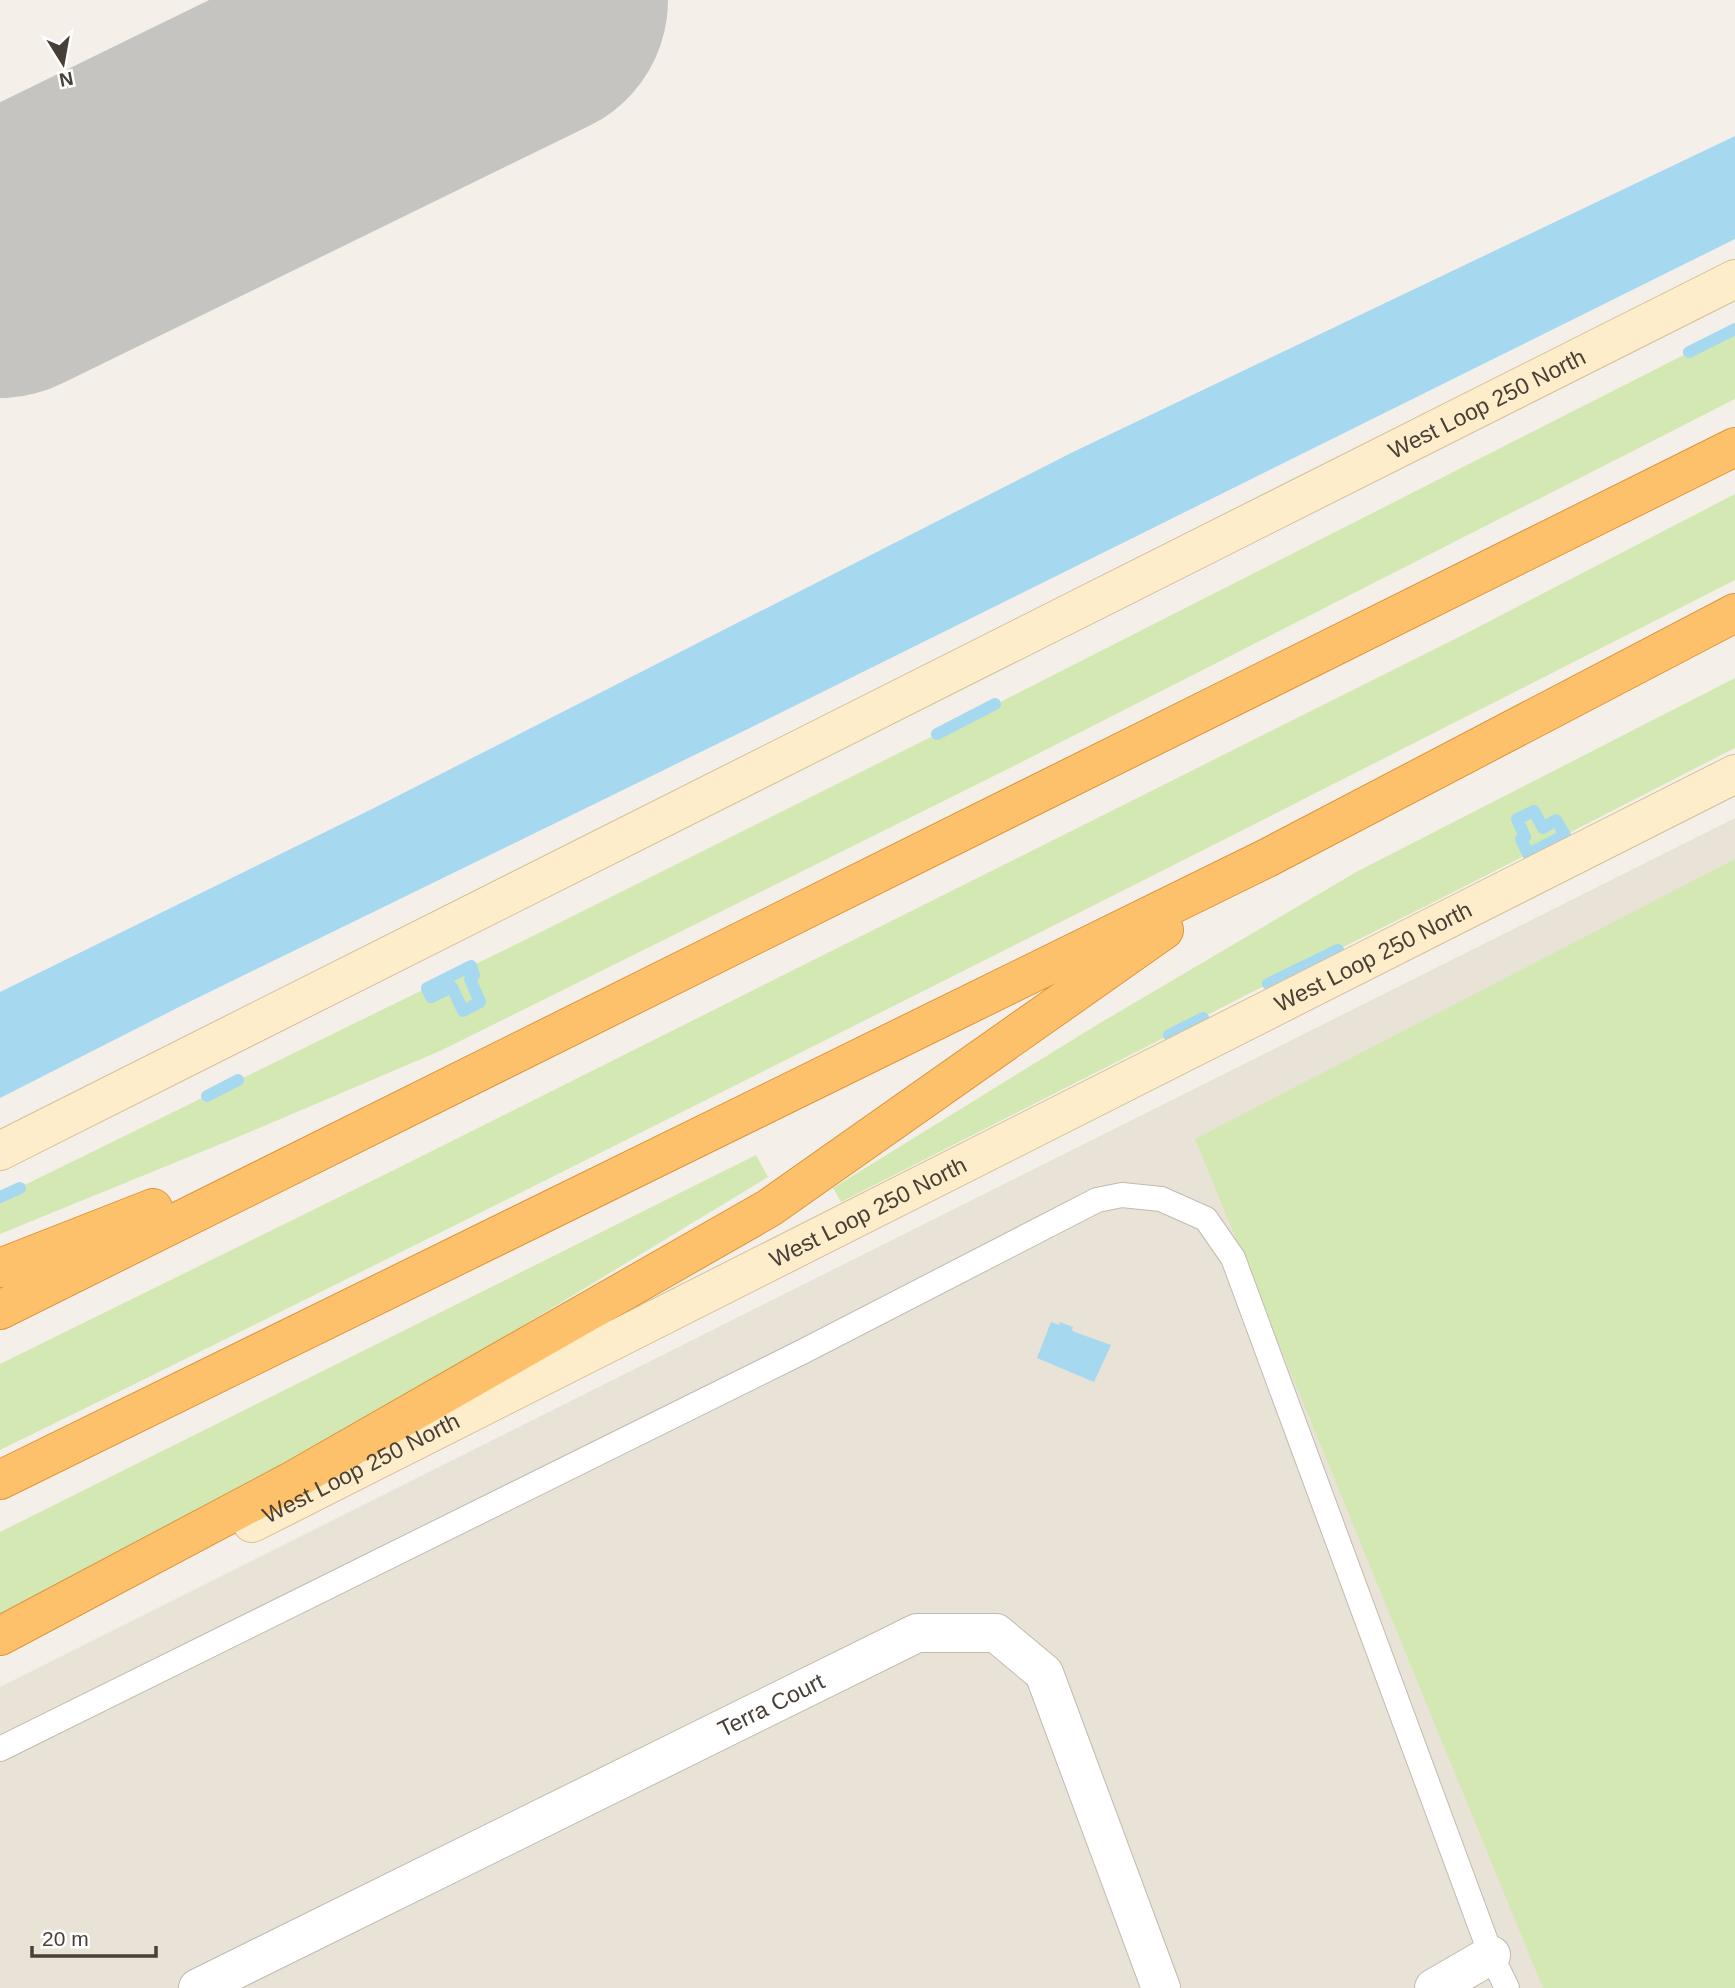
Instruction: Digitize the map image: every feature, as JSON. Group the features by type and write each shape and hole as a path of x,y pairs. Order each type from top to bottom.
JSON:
{"highway":[{"path":"0,1310 1735,447"},
{"path":"0,1480 1267,858 1735,613"},
{"path":"0,1636 290,1482 769,1208 1267,858"},
{"path":"0,1268 248,1169 484,1069"}],"main road":[{"name":"West Loop 250 North","path":"0,1151 1735,279"},
{"name":"West Loop 250 North","path":"0,1650 1735,774"}],"street":[{"name":"Terra Court","path":"198,1988 917,1633 996,1633 1044,1673 1161,1988"},
{"path":"1433,1988 1499,1972"}],"lane":[{"path":"0,1749 802,1352 1097,1200 1122,1195 1161,1199 1206,1219 1233,1258 1499,1972"}],"shaded area":[{"path":"1735,818 1735,1988 0,1988 0,1687"}],"green space":[{"path":"1735,329 1735,399 1010,768 440,1051 0,1234 0,1197 937,734"},
{"path":"1735,494 1735,580 869,1018 0,1450 0,1364 1461,636"},
{"path":"1735,678 1735,748 841,1202 833,1188 1095,1026 1358,871"},
{"path":"1735,859 1735,1988 1543,1988 1195,1139"},
{"path":"756,1155 768,1177 338,1438 0,1616 0,1532"}],"water":[{"path":"1735,136 1735,239 758,724 185,1004 0,1098 0,992 374,808 1073,452"},
{"path":"1051,1322 1059,1325 1060,1322 1073,1327 1072,1331 1111,1345 1094,1382 1037,1358"}],"waterway":[{"path":"1689,352 1735,329"},
{"path":"937,734 995,704"},
{"path":"1534,811 1543,828 1556,820 1565,835 1528,854 1521,839 1525,837 1517,819 1534,811"},
{"path":"1268,984 1338,950"},
{"path":"471,966 474,975 470,979 480,1002 463,1011 452,987 431,997 427,988 471,966"},
{"path":"1169,1035 1203,1018"},
{"path":"207,1096 238,1080"},
{"path":"0,1197 20,1188"}],"taxiway":[{"path":"520,4 522,0"}],"runway":[{"path":"0,258 528,0"}]}
